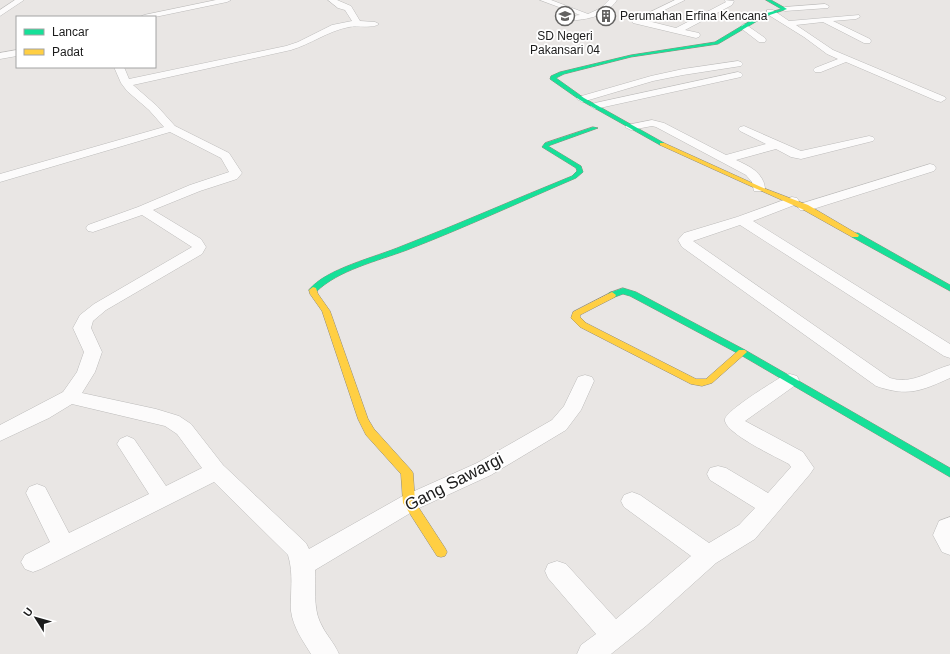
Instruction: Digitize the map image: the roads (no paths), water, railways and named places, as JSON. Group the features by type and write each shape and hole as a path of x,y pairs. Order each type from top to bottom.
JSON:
{"street":[{"path":"0,14 20,0"},
{"path":"149,16 227,0"},
{"path":"332,0 341,6 351,6 357,23"},
{"path":"544,0 592,16"},
{"path":"681,0 636,21 696,35"},
{"path":"676,31 729,3 730,1 728,0"},
{"path":"768,0 785,9"},
{"path":"564,19 592,16 617,1"},
{"path":"824,6 785,9 770,12 716,43 631,56 562,73 552,77 555,81 582,99 666,146 758,188 805,207 950,288"},
{"path":"770,12 789,23 830,52"},
{"path":"789,23 856,16"},
{"path":"823,20 867,41"},
{"path":"126,83 288,48 306,42 329,30 357,23 375,24"},
{"path":"745,27 762,40"},
{"path":"804,43 830,52 941,99"},
{"path":"0,56 16,53"},
{"path":"818,70 846,59"},
{"path":"93,228 143,210 182,192 236,175 225,156 171,128 153,108 126,83 120,68"},
{"path":"582,99 651,79 683,72 738,69 595,106"},
{"path":"632,127 652,123 660,125 755,176 758,181 758,188"},
{"path":"0,178 171,128"},
{"path":"441,552 409,504 407,473 370,432 363,419 326,311 314,294 313,289 326,279 351,268 404,249 574,177 580,172 579,167 545,147 547,144 595,128"},
{"path":"744,129 795,154 801,155 869,139"},
{"path":"724,159 777,145"},
{"path":"805,207 930,168"},
{"path":"792,201 742,220 689,236 685,240 694,250 883,382 892,386 911,387 950,372"},
{"path":"0,434 70,397 86,372 93,352 82,328 86,319 100,307 197,251 199,247 191,238 143,210"},
{"path":"742,220 950,352"},
{"path":"742,352 708,381 702,383 694,382 583,325 575,318 576,314 618,292 628,292 742,352 950,473"},
{"path":"590,654 613,635 638,618 708,556 747,532 803,468 796,458 740,428 734,422 735,419 790,380"},
{"name":"Gang Sawargi","path":"303,565 409,504 484,469 559,426 575,406 585,381"},
{"path":"70,397 172,421 184,429 216,471 298,550 303,565 304,613 310,630 326,654"},
{"path":"127,444 162,497"},
{"path":"33,562 216,471"},
{"path":"718,474 770,506"},
{"path":"37,493 64,547"},
{"path":"632,501 708,556"},
{"path":"950,526 947,528 945,535 950,545"},
{"path":"556,571 613,635"}],"place":[{"name":"SD Negeri Pakansari 04","path":"565,16"},
{"name":"Perumahan Erfina Kencana","path":"606,16"}]}
